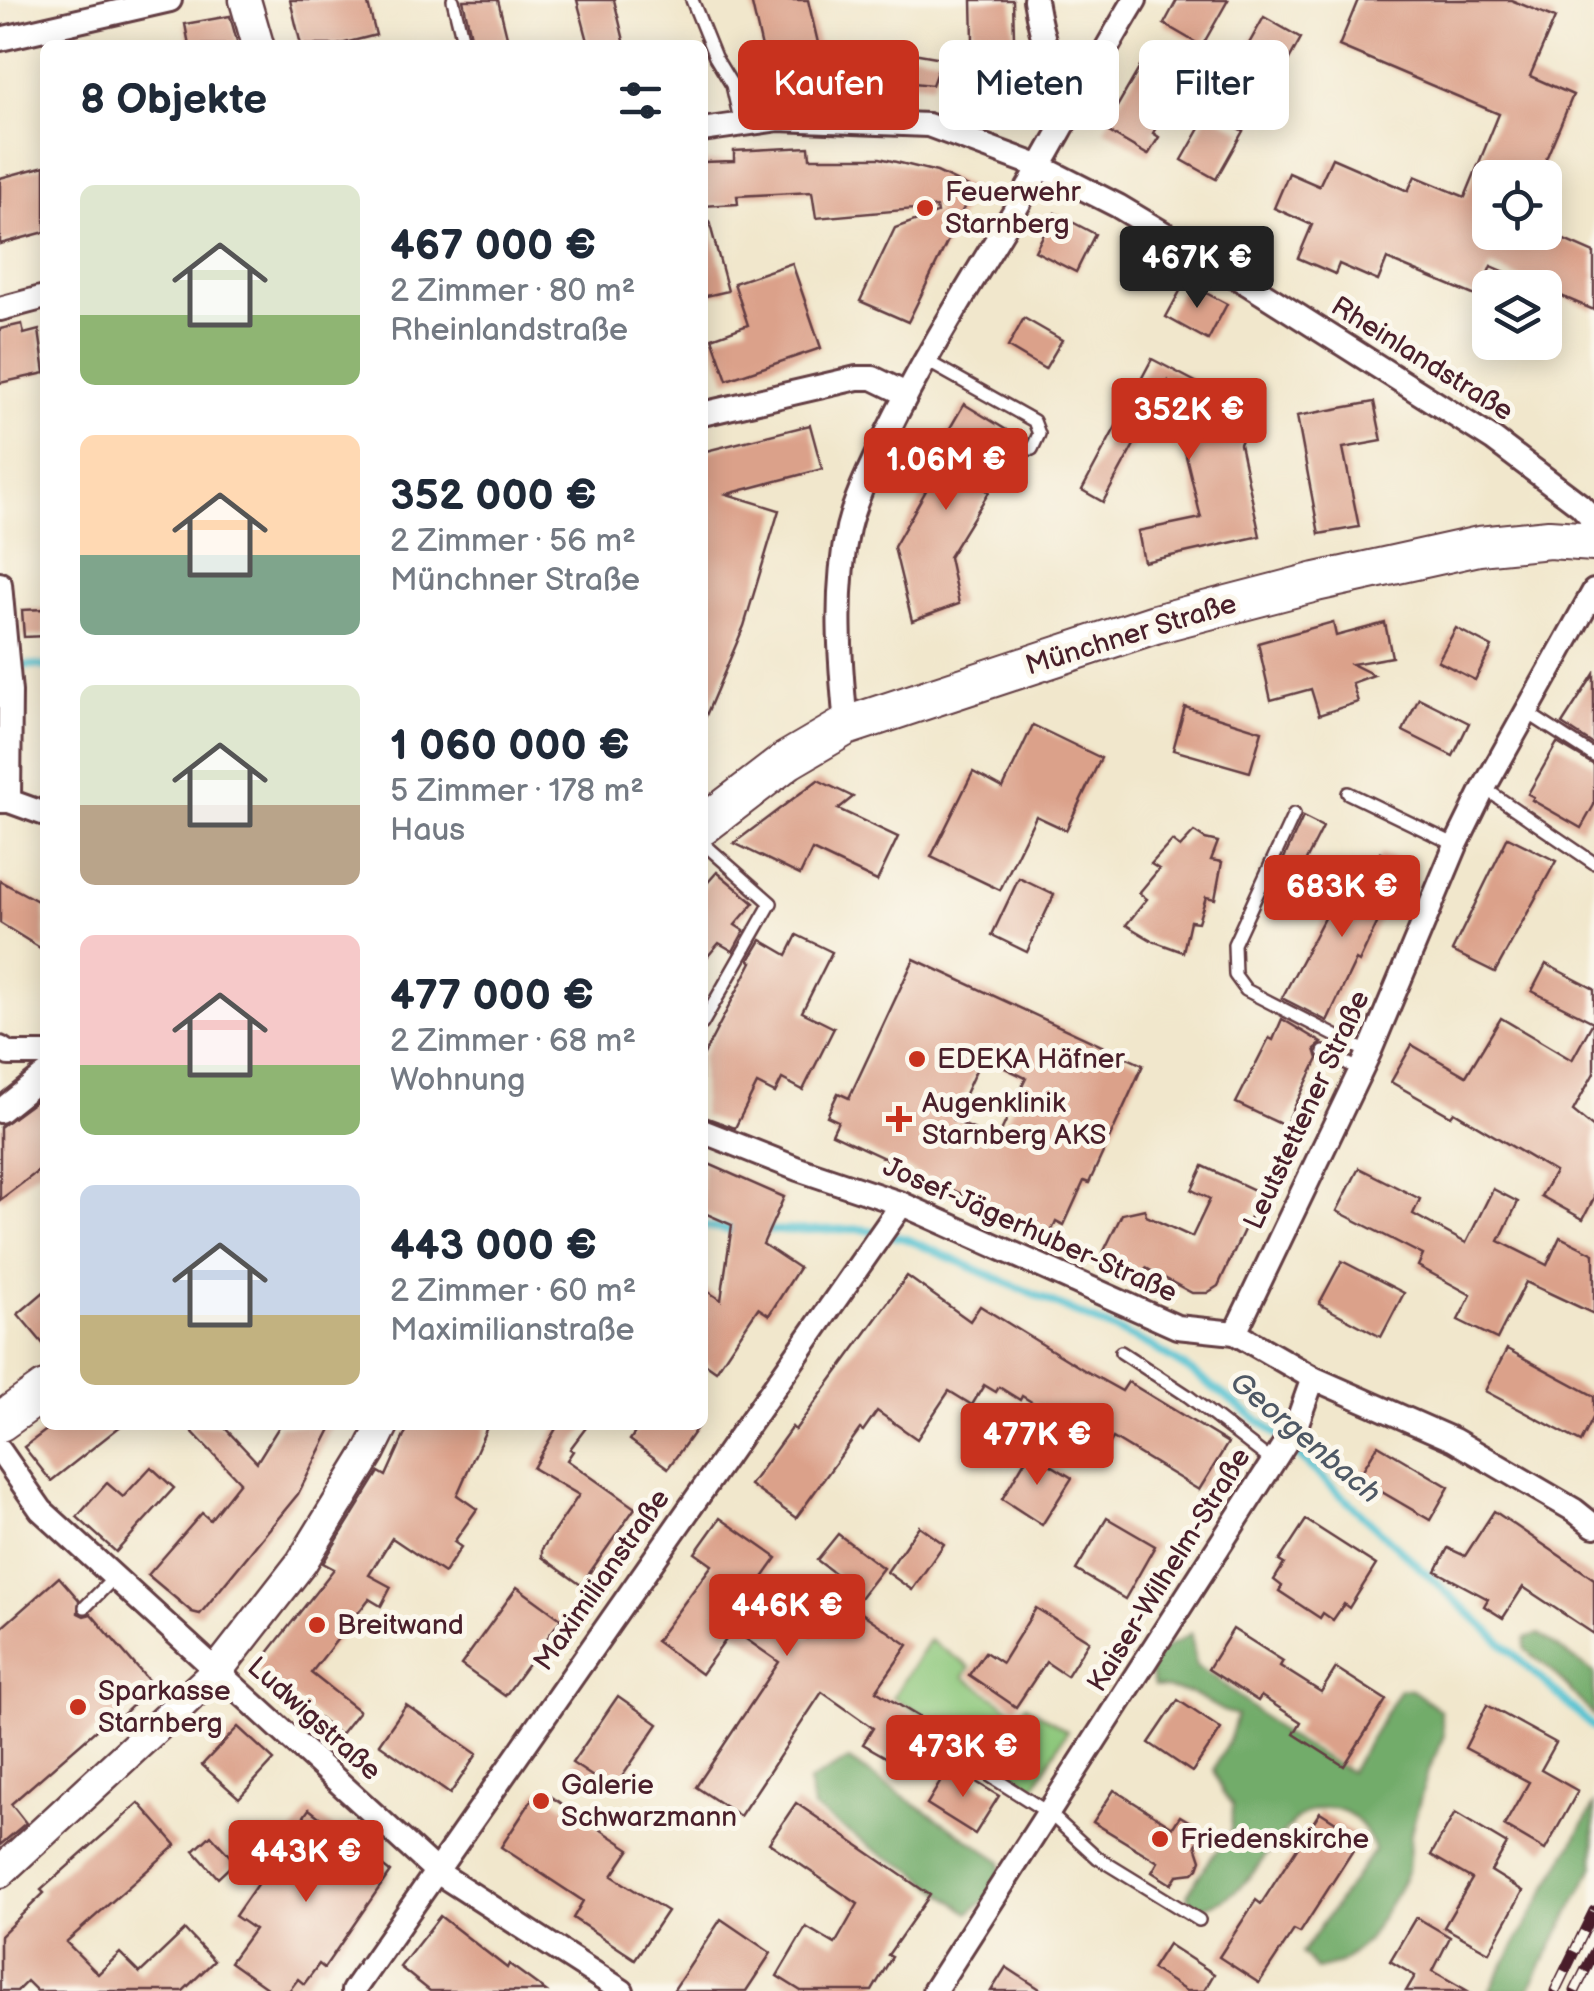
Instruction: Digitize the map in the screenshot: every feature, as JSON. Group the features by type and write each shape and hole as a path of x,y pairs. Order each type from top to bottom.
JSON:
{"main road":[{"name":"Münchner Straße","path":"708,821 788,760 846,726 1155,624 1316,582 1510,541 1594,542"},
{"path":"0,1422 40,1394"}],"street":[{"path":"0,40 170,0"},
{"path":"245,0 257,40"},
{"path":"1034,0 1042,40"},
{"path":"1111,40 1135,0"},
{"name":"Rheinlandstraße","path":"708,129 738,124"},
{"name":"Rheinlandstraße","path":"919,124 1041,167 1118,206 1494,440 1580,504 1594,520"},
{"path":"846,726 840,660 841,572 848,528 861,487 924,360 1041,167 1059,130"},
{"path":"0,309 40,298"},
{"path":"708,413 857,378 873,378 906,394"},
{"path":"0,584 10,692 5,801 40,812"},
{"name":"Leutstettener Straße","path":"1235,1334 1365,1062 1456,845 1594,591"},
{"path":"0,1048 9,1054 40,1054"},
{"path":"0,1111 40,1080"},
{"name":"Josef-Jägerhuber-Straße","path":"708,1133 1177,1327 1235,1334 1312,1378 1454,1440 1574,1510 1594,1526"},
{"name":"Maximilianstraße","path":"354,1991 897,1212"},
{"name":"Kaiser-Wilhelm-Straße","path":"934,1991 1296,1426 1312,1378"},
{"path":"0,1872 217,1671 302,1562 380,1430"},
{"name":"Ludwigstraße","path":"0,1450 41,1510 438,1872 622,1991"}],"lane":[{"path":"453,0 463,40"},
{"path":"692,0 715,56 732,85 738,111"},
{"path":"924,360 1034,421 1039,434 1032,449"},
{"path":"1526,712 1594,756"},
{"path":"1484,788 1594,863"},
{"path":"1348,793 1456,845"},
{"path":"1294,814 1234,944 1235,974 1246,990 1365,1062"},
{"path":"708,847 771,903 708,1013"},
{"path":"1324,1052 1365,1062"},
{"path":"1122,1352 1188,1396 1273,1462"},
{"path":"85,1608 115,1577"},
{"path":"934,1740 1050,1814 1098,1858 1199,1920"}],"green space":[{"path":"1191,1633 1196,1666 1285,1735 1350,1772 1400,1689 1412,1690 1440,1710 1444,1735 1427,1775 1411,1832 1408,1870 1366,1942 1340,1963 1316,1969 1302,1953 1374,1850 1357,1821 1346,1812 1324,1808 1297,1819 1240,1887 1221,1900 1192,1910 1187,1895 1210,1858 1230,1837 1233,1805 1223,1793 1214,1769 1237,1715 1191,1693 1154,1686 1147,1660"},
{"path":"1539,1634 1594,1673 1594,1716 1553,1672 1525,1649 1525,1638"},
{"path":"929,1640 970,1667 964,1677 1019,1714 1026,1705 1067,1731 1035,1786 893,1697"},
{"path":"849,1760 1001,1861 1000,1878 989,1897 969,1913 913,1870 881,1854 813,1808 809,1782"},
{"path":"1594,1805 1594,1866 1528,1991 1489,1991"}],"building":[{"path":"290,0 367,0 376,35 356,40 300,40"},
{"path":"463,0 498,0 508,40 472,40"},
{"path":"577,0 614,0 624,40 588,40"},
{"path":"751,0 808,0 817,40 760,40"},
{"path":"972,0 1013,0 1014,38 1020,40 973,40"},
{"path":"1177,0 1228,0 1205,40 1192,40 1164,24"},
{"path":"1358,0 1511,0 1555,18 1530,76 1573,95 1546,160 1480,160 1499,114 1339,46"},
{"path":"230,16 237,40 188,40 185,24"},
{"path":"1264,17 1301,38 1289,59 1289,40 1251,40"},
{"path":"919,54 939,57 932,85 919,84"},
{"path":"1139,69 1139,130 1155,130 1153,133 1159,137 1148,155 1106,130 1119,130 1119,103"},
{"path":"1199,130 1243,131 1216,179 1182,160"},
{"path":"809,147 810,158 880,158 937,172 973,189 908,322 860,301 895,228 937,213 936,207 816,218 812,192 737,196 738,204 708,206 708,162 734,161 734,151"},
{"path":"1332,158 1408,191 1415,176 1465,197 1472,180 1472,250 1562,250 1562,239 1594,253 1594,310 1562,296 1562,270 1500,270 1491,266 1489,270 1472,270 1472,294 1387,259 1378,281 1339,264 1335,274 1298,258 1312,225 1274,208 1289,173 1319,186"},
{"path":"40,167 40,233 0,244 0,178"},
{"path":"1055,213 1095,234 1076,272 1035,251"},
{"path":"708,221 728,291 708,296"},
{"path":"792,263 821,348 727,380 712,338 748,325 734,283"},
{"path":"1185,282 1227,304 1208,340 1166,317"},
{"path":"1024,318 1062,340 1045,369 1008,347"},
{"path":"22,324 24,334 39,330 40,374 0,383 0,329"},
{"path":"1152,359 1255,413 1240,444 1260,536 1144,562 1138,531 1201,518 1168,382 1103,502 1082,490"},
{"path":"1374,402 1382,441 1343,448 1359,527 1319,534 1297,416"},
{"path":"964,404 1008,431 976,483 989,492 949,557 959,604 912,621 894,547 941,464 932,459"},
{"path":"810,425 822,469 727,494 779,510 744,626 708,711 708,450"},
{"path":"40,609 40,636 24,637 22,610"},
{"path":"1333,622 1336,636 1385,623 1392,657 1352,664 1374,675 1352,683 1358,702 1319,715 1311,689 1271,700 1258,643"},
{"path":"1456,628 1492,647 1475,680 1438,661"},
{"path":"1594,674 1594,745 1562,724"},
{"path":"1419,698 1469,723 1453,756 1403,731"},
{"path":"1185,707 1262,731 1250,772 1173,750"},
{"path":"1033,725 1101,758 1066,830 1036,816 1000,890 931,857 973,772 1003,788"},
{"path":"1557,743 1594,765 1594,805 1581,828 1528,794"},
{"path":"818,780 853,797 838,809 898,837 877,881 812,850 800,875 734,843"},
{"path":"1303,817 1323,827 1293,886 1275,878"},
{"path":"1194,832 1218,842 1211,860 1222,862 1215,899 1206,897 1198,922 1190,921 1183,952 1126,925 1147,899 1139,893 1159,869 1151,864 1172,841 1180,847"},
{"path":"1508,837 1556,861 1495,972 1452,951"},
{"path":"1381,853 1405,864 1327,1021 1282,998 1343,882 1363,892"},
{"path":"717,872 754,903 735,925 744,931 733,951 719,943 708,956 708,882"},
{"path":"1019,878 1054,895 1027,952 992,935"},
{"path":"0,881 40,902 40,948 0,923"},
{"path":"797,935 832,952 802,1012 834,1028 803,1090 782,1079 775,1093 757,1084 735,1128 708,1118 708,1046 752,962 749,960 761,940 787,955"},
{"path":"914,959 1143,1065 1089,1183 1084,1181 1064,1225 1056,1221 1050,1235 832,1134 838,1121 827,1116 838,1093 849,1098","holes":["982,1057 1026,1078 997,1140 953,1120"]},
{"path":"1546,964 1594,989 1594,1073 1573,1111 1594,1128 1594,1198 1583,1219 1541,1196 1555,1172 1454,1112 1451,1116 1391,1082 1412,1045 1466,1076 1501,1018 1572,1060 1593,1022 1532,991"},
{"path":"1282,1019 1322,1043 1315,1049 1318,1059 1285,1126 1236,1103"},
{"path":"40,1098 40,1170 0,1200 0,1127"},
{"path":"708,1164 784,1197 763,1244 799,1268 769,1315 758,1308 716,1371 708,1365 708,1292 721,1300 732,1225 708,1215"},
{"path":"1203,1166 1261,1193 1218,1286 1207,1293 1192,1293 1146,1268 1144,1273 1103,1253 1122,1214 1145,1209 1146,1216 1192,1237 1210,1199 1192,1190"},
{"path":"1359,1168 1420,1199 1413,1214 1466,1243 1493,1189 1518,1202 1499,1241 1547,1265 1560,1237 1594,1254 1594,1314 1526,1282 1497,1339 1458,1320 1471,1295 1418,1266 1423,1255 1337,1211"},
{"path":"1342,1261 1404,1293 1381,1337 1319,1304"},
{"path":"907,1276 970,1321 980,1306 1122,1391 1128,1382 1228,1443 1199,1490 1113,1438 1107,1448 1022,1396 1020,1400 999,1387 996,1392 984,1385 972,1405 949,1391 917,1439 877,1411 796,1518 750,1485"},
{"path":"40,1295 40,1340 18,1314"},
{"path":"1507,1349 1594,1396 1594,1416 1581,1442 1485,1391"},
{"path":"46,1430 116,1430 51,1481 24,1447"},
{"path":"191,1430 227,1430 257,1462 277,1430 330,1430 298,1494 200,1614 192,1612 148,1575 202,1513 210,1520 240,1482"},
{"path":"407,1430 486,1430 457,1495 477,1509 454,1542 461,1547 444,1573 392,1538 369,1575 391,1587 381,1606 369,1599 311,1673 359,1711 340,1735 256,1668 334,1569 323,1563 379,1472 386,1476"},
{"path":"555,1430 584,1430 567,1460 635,1508 581,1585 542,1557 542,1549 579,1495 533,1468"},
{"path":"637,1430 695,1430 668,1468 630,1440"},
{"path":"1378,1445 1449,1487 1430,1520 1358,1478"},
{"path":"1030,1452 1072,1478 1042,1525 1002,1499"},
{"path":"151,1467 174,1488 116,1552 77,1517 107,1483 123,1497"},
{"path":"1494,1511 1594,1579 1594,1634 1523,1587 1503,1618 1484,1606 1488,1599 1436,1571 1448,1548 1465,1556"},
{"path":"720,1518 777,1558 749,1597 807,1638 846,1582 817,1560 838,1534 883,1568 853,1607 908,1645 876,1691 919,1717 893,1761 863,1744 873,1728 822,1692 740,1816 696,1787 779,1662 733,1630 701,1674 656,1641 712,1565 695,1553"},
{"path":"1107,1518 1155,1546 1125,1599 1076,1570"},
{"path":"1306,1520 1376,1565 1349,1608 1344,1604 1333,1620 1323,1613 1320,1618 1279,1591 1282,1586 1274,1580 1284,1564 1279,1561"},
{"path":"919,1526 944,1544 912,1590 887,1572"},
{"path":"59,1577 79,1600 78,1613 91,1614 153,1686 109,1728 104,1723 11,1804 26,1823 0,1845 0,1629"},
{"path":"517,1587 561,1619 505,1696 461,1665"},
{"path":"1036,1608 1089,1641 1067,1676 1046,1662 1016,1707 969,1675 985,1652 1002,1663"},
{"path":"1233,1629 1283,1661 1280,1666 1321,1692 1336,1668 1386,1700 1344,1766 1294,1734 1301,1722 1261,1696 1258,1701 1208,1669"},
{"path":"618,1696 658,1724 613,1790 572,1763"},
{"path":"1178,1700 1221,1729 1192,1772 1149,1743"},
{"path":"406,1705 477,1754 450,1794 379,1744"},
{"path":"1487,1705 1556,1743 1541,1770 1578,1791 1545,1850 1504,1826 1529,1782 1465,1748"},
{"path":"238,1727 274,1760 239,1798 202,1765"},
{"path":"950,1766 999,1796 975,1834 927,1804"},
{"path":"539,1789 630,1849 612,1876 667,1911 635,1959 573,1918 583,1901 501,1847"},
{"name":"Friedenskirche","path":"1114,1790 1173,1827 1180,1816 1205,1831 1196,1845 1201,1860 1198,1868 1193,1873 1177,1875 1171,1884 1152,1872 1158,1862 1093,1822"},
{"path":"139,1803 176,1845 66,1942 98,1974 120,1953 140,1973 185,1930 214,1961 183,1991 37,1991 27,1981 17,1991 0,1991 0,1936 44,1893 41,1890"},
{"path":"796,1803 930,1895 888,1955 892,1957 872,1991 801,1991 777,1976 806,1927 835,1944 858,1904 769,1843"},
{"path":"309,1809 390,1872 324,1968 319,1964 304,1984 298,1979 289,1991 271,1991 230,1962 254,1929 235,1916"},
{"path":"1320,1812 1361,1838 1300,1933 1294,1930 1259,1983 1219,1957 1256,1900 1261,1904"},
{"path":"1455,1813 1507,1844 1491,1871 1523,1891 1489,1952 1444,1927 1472,1879 1431,1855"},
{"path":"211,1835 235,1862 218,1878 194,1851"},
{"path":"440,1916 507,1968 509,1964 546,1991 430,1991 400,1967"},
{"path":"1416,1917 1450,1937 1433,1971 1468,1991 1406,1991 1415,1976 1390,1961"},
{"path":"721,1919 771,1953 746,1991 673,1991"},
{"path":"1168,1944 1214,1974 1204,1991 1186,1991 1152,1969"},
{"path":"1006,1967 1043,1991 991,1991"}],"waterway":[{"name":"Georgenbach","path":"9,667 40,666"},
{"name":"Georgenbach","path":"708,1227 737,1231"},
{"name":"Georgenbach","path":"761,1231 862,1229 907,1239 1151,1346 1265,1425 1594,1728"}],"railway":[{"path":"1555,1991 1594,1911"},
{"path":"1575,1991 1594,1953"}],"place":[{"name":"Feuerwehr Starnberg","path":"925,208"},
{"name":"EDEKA Häfner","path":"917,1059"},
{"name":"Augenklinik Starnberg AKS","path":"899,1119"},
{"name":"Breitwand","path":"317,1625"},
{"name":"Sparkasse Starnberg","path":"78,1707"},
{"name":"Galerie Schwarzmann","path":"541,1801"},
{"name":"Friedenskirche","path":"1160,1839"}]}
